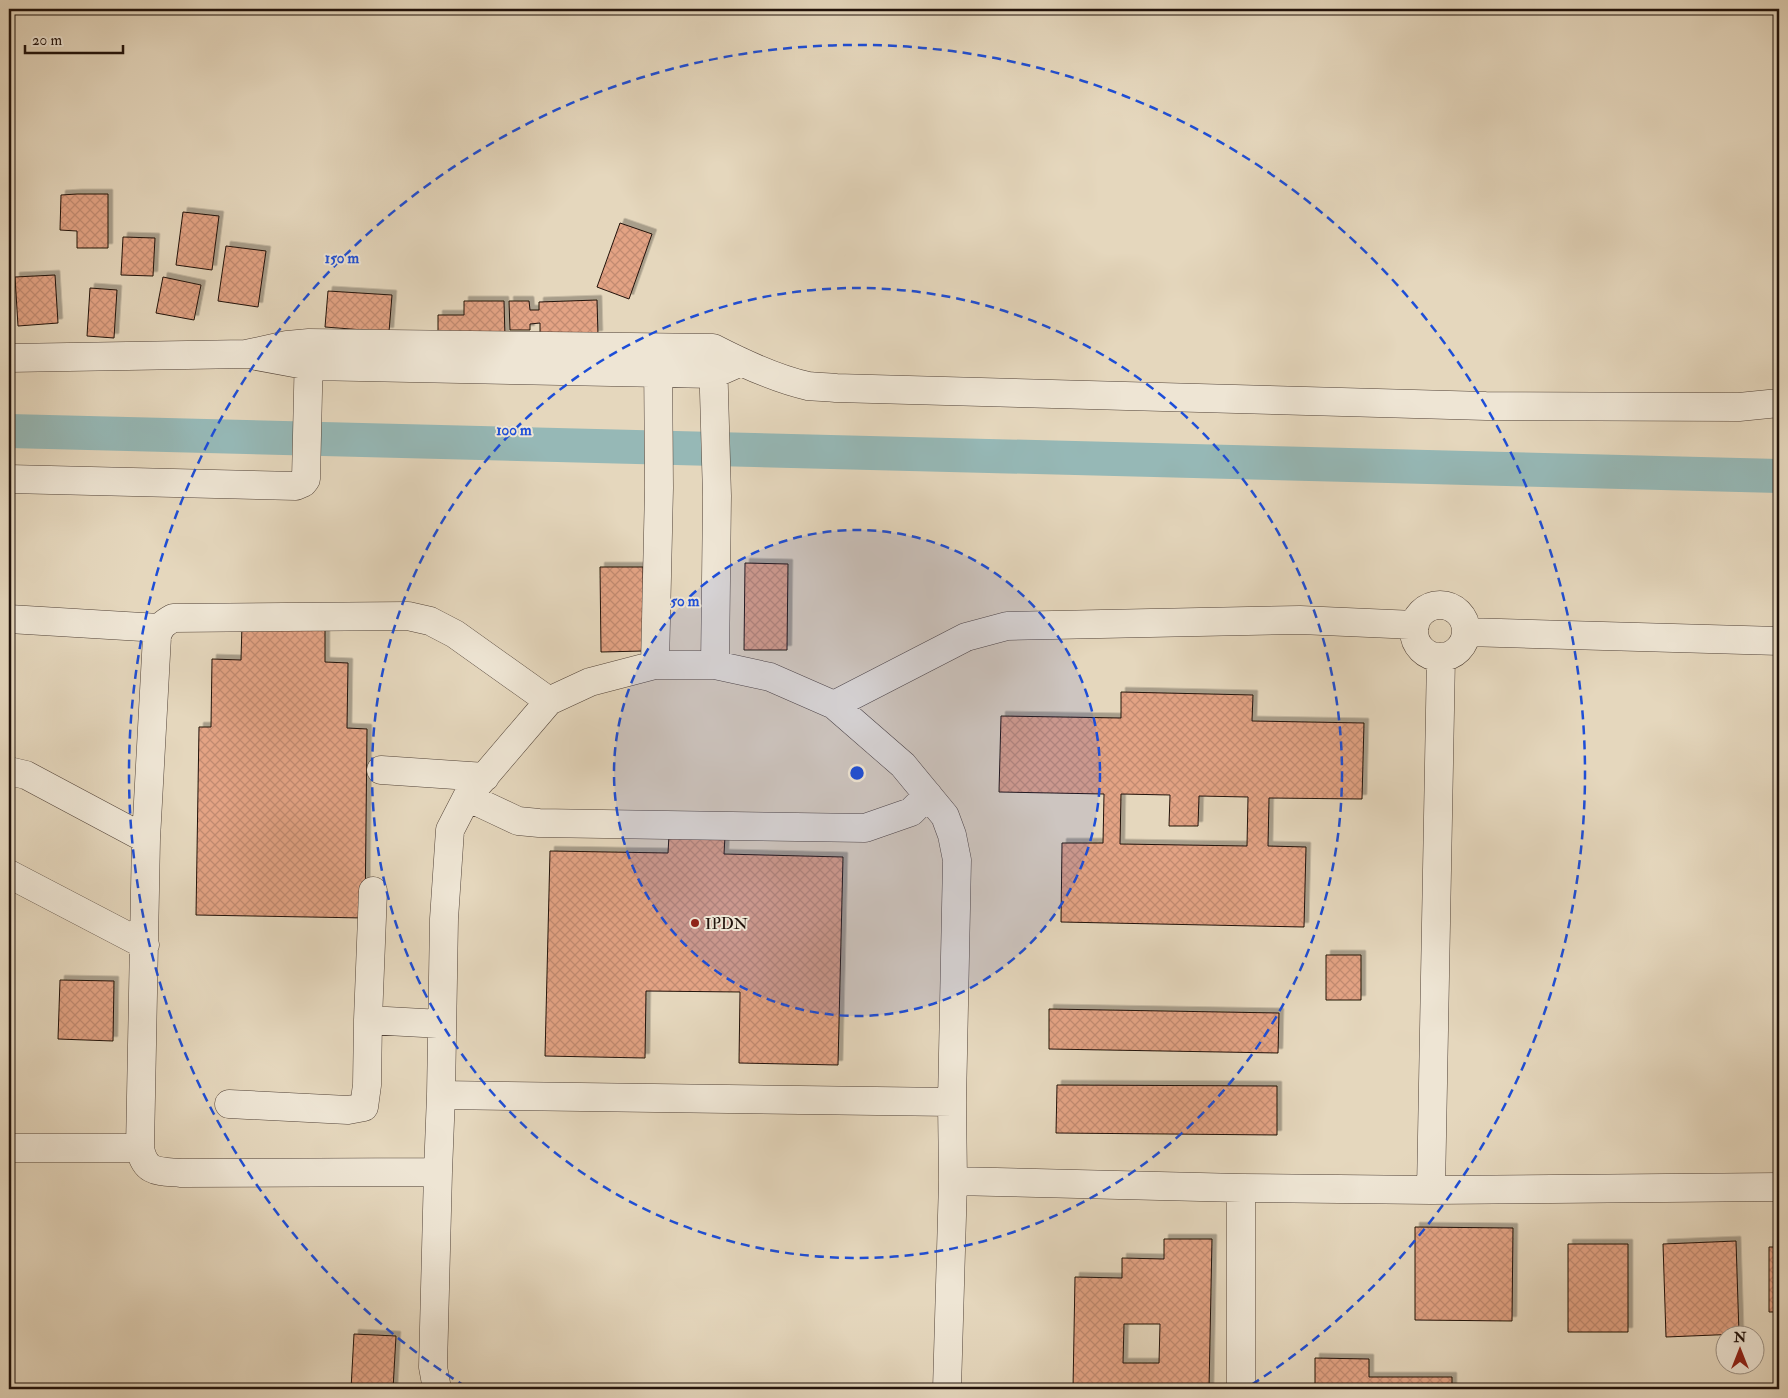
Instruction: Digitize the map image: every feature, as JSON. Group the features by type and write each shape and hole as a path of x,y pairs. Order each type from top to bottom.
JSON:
{"street":[{"path":"655,665 659,488 658,346"},
{"path":"309,366 658,346 713,348 740,362 808,386 836,388 1486,406 1739,407 1779,403"},
{"path":"713,348 717,496 715,665"},
{"path":"9,358 246,354 309,366 714,384 740,362"},
{"path":"9,479 296,486 305,482 309,366"},
{"path":"1443,605 1451,607 1463,617 1466,632 1464,640 1455,652 1433,656 1420,647 1414,634 1415,625 1422,612 1428,608 1443,605"},
{"path":"438,1172 160,1172 144,1163 140,1148 146,839 157,636 159,628 173,618 408,616 430,621 455,634 548,701"},
{"path":"9,619 159,628"},
{"path":"834,705 966,637 1007,626 1300,620 1415,625"},
{"path":"1466,632 1779,641"},
{"path":"1430,1190 1441,656"},
{"path":"437,1389 434,1367 438,1172 444,919 450,830 467,797 548,701 590,682 655,665 715,665 770,677 834,705 904,765 945,816 952,835 957,860 952,1102 953,1181 946,1389"},
{"path":"381,770 485,777"},
{"path":"9,771 26,775 146,839"},
{"path":"467,797 518,821 539,823 865,828 911,812 928,796"},
{"path":"9,874 145,945"},
{"path":"228,1104 348,1110 364,1107 367,1085 373,891"},
{"path":"368,1020 442,1024"},
{"path":"441,1095 952,1102"},
{"path":"9,1148 140,1148"},
{"path":"953,1181 1241,1188 1430,1190 1779,1187"},
{"path":"1241,1188 1241,1389"}],"building":[{"path":"108,194 108,248 77,248 77,231 60,230 61,195"},
{"path":"183,212 219,216 212,270 176,265"},
{"path":"620,223 652,234 629,299 597,287"},
{"path":"123,237 155,238 153,276 121,275"},
{"path":"226,246 266,251 258,307 218,301"},
{"path":"55,275 58,323 18,326 15,277"},
{"path":"163,277 201,285 194,320 156,313"},
{"path":"90,288 117,290 114,338 87,336"},
{"path":"328,291 392,295 389,332 325,327"},
{"path":"597,300 598,335 540,336 540,323 530,324 530,330 510,330 509,301 529,301 530,310 539,310 539,302"},
{"path":"464,301 504,301 505,338 438,332 438,315 464,315"},
{"path":"745,563 788,564 787,650 744,650"},
{"path":"600,567 643,567 644,651 601,652"},
{"path":"242,624 325,625 325,662 348,663 347,728 367,729 365,918 196,915 199,727 211,727 212,659 241,660"},
{"path":"1121,692 1253,695 1252,721 1364,723 1362,799 1269,798 1268,846 1306,847 1304,927 1061,922 1062,843 1103,843 1104,794 999,792 1001,716 1121,718","holes":["1121,794 1170,795 1169,826 1198,826 1199,796 1248,797 1247,846 1120,844"]},
{"name":"IPDN","path":"669,835 725,836 724,854 843,857 838,1065 739,1063 740,992 646,991 645,1058 545,1056 550,851 668,853"},
{"path":"1326,955 1361,955 1361,1000 1326,1000"},
{"path":"60,980 114,981 113,1041 58,1039"},
{"path":"1049,1009 1279,1013 1278,1053 1049,1049"},
{"path":"1057,1085 1277,1086 1277,1135 1056,1133"},
{"path":"1415,1227 1513,1228 1512,1321 1415,1320"},
{"path":"1164,1239 1212,1239 1209,1389 1073,1389 1075,1277 1122,1278 1122,1258 1164,1259","holes":["1124,1324 1160,1324 1159,1363 1123,1363"]},
{"path":"1736,1241 1739,1326 1716,1326 1716,1335 1666,1337 1663,1244"},
{"path":"1568,1244 1628,1244 1628,1332 1568,1332"},
{"path":"1769,1247 1779,1247 1779,1312 1769,1312"},
{"path":"354,1334 396,1336 393,1389 351,1389"},
{"path":"1315,1358 1369,1359 1369,1377 1452,1377 1452,1388 1460,1389 1315,1389"}],"waterway":[{"path":"9,431 1779,476"}],"place":[{"name":"IPDN","path":"695,923"}]}
